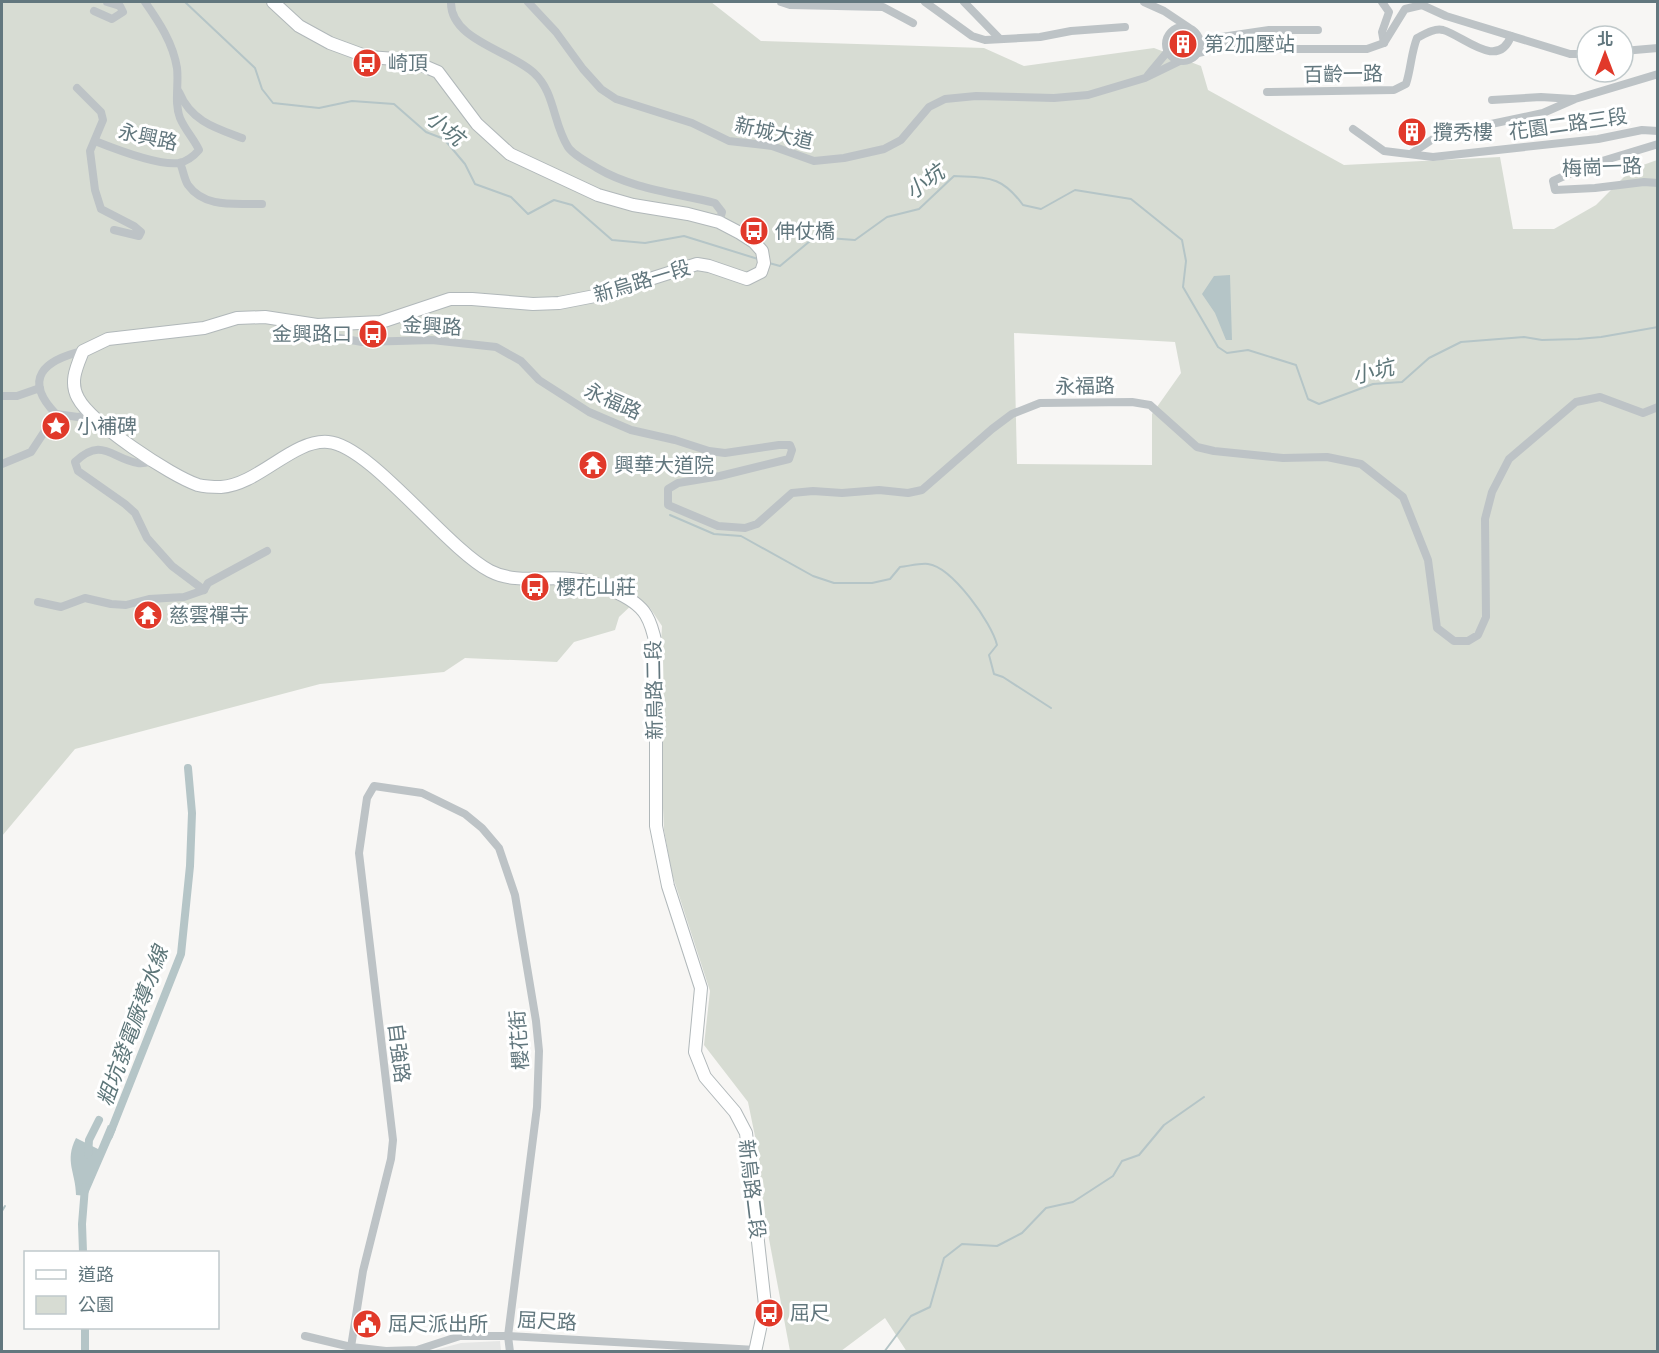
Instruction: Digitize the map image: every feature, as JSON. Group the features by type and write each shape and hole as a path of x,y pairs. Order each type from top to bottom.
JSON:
{"main road":[{"name":"新烏路一段","path":"83,351 108,339 204,328 237,318 265,317 317,325 381,322 450,299 533,304 559,303 600,295 697,264 747,279 761,273 764,263 762,250 754,242 719,222 688,214 633,205 598,195 510,154 477,124 438,72 410,60 368,57 330,43 299,26 273,2"},
{"name":"新烏路二段","path":"83,351 73,382 77,398 90,415 106,429 155,461 196,484 222,487 238,484 308,445 327,441 344,446 374,467 466,555 488,570 502,577 571,579 595,583 620,594 645,613 652,627 656,645 656,826 668,886 701,988 695,1052 705,1077 735,1112 746,1133 765,1305 756,1351"}],"street":[{"path":"94,11 112,19 123,12 120,6 107,2"},
{"name":"永興路","path":"114,230 139,236 141,232 134,226 100,209 91,166 90,151 95,141 146,158 180,162 190,159 199,150 180,118 177,68 171,44 145,2"},
{"path":"451,2 456,21 472,37 509,56 535,73 550,99 568,148 598,169 628,183 715,203 722,212 719,222"},
{"name":"新城大道","path":"528,2 556,32 601,89 616,99 692,123 729,141 772,146 814,161 844,158 884,149 901,140 929,106 945,99 976,96 1054,98 1088,96 1145,78 1180,60"},
{"path":"781,2 790,5 884,7 913,23"},
{"path":"925,2 972,36 985,40 1040,37 1071,31 1125,27"},
{"path":"964,2 999,38"},
{"path":"1144,2 1164,11 1194,30 1201,40 1231,46 1367,49 1384,43 1405,9 1422,5 1446,16 1575,54"},
{"path":"1382,2 1389,12 1382,32 1384,43"},
{"path":"1164,11 1172,32"},
{"path":"1189,28 1180,27 1166,40 1168,51 1174,59 1190,60 1198,53 1231,46"},
{"path":"1201,40 1269,30 1318,30"},
{"name":"百齡一路","path":"1267,92 1394,90 1406,84 1417,38 1430,31 1441,30 1489,51 1502,50 1508,44 1511,36"},
{"path":"1198,53 1201,40"},
{"path":"1635,50 1658,48"},
{"path":"1145,78 1168,51"},
{"path":"1353,129 1384,151 1412,153 1439,135 1543,113 1575,99 1658,74"},
{"path":"77,88 101,112 103,120 95,141"},
{"path":"178,88 185,107 212,127 242,138"},
{"path":"1492,100 1541,97 1575,99"},
{"name":"花園二路三段","path":"1412,153 1433,157 1598,139 1642,130 1658,131"},
{"name":"梅崗一路","path":"1658,144 1589,165 1553,181 1555,190 1658,183"},
{"path":"180,162 188,184 201,197 217,204 262,204"},
{"name":"金興路","path":"317,325 323,335 362,342 432,340 496,347 521,360 539,380"},
{"path":"83,351 67,355 45,368 40,376 40,388 47,405 56,414 78,417 90,415"},
{"name":"永福路","path":"539,380 599,418 631,430 709,451 725,453 790,445 792,450 789,459 720,476 678,483 668,489 668,505 718,526 745,528 757,525 792,493 813,490 842,493 879,490 908,493 922,489 1012,414 1040,403 1132,402 1150,405 1197,447 1214,451 1283,458 1327,456 1361,464 1403,497 1428,560 1437,628 1454,641 1468,640 1478,635 1486,617 1485,519 1492,492 1509,459 1576,402 1600,397 1643,413 1658,407"},
{"path":"2,396 17,396 40,388"},
{"path":"2,464 31,452 56,414"},
{"path":"155,461 139,463 100,450 85,453 75,462 78,471 135,513 147,538 172,566 204,590"},
{"path":"39,602 61,607 85,598 126,605 149,599 184,597 204,590 208,583 267,551"},
{"name":"自強路","path":"351,1347 363,1271 391,1159 393,1140 359,853 367,798 374,786 398,789"},
{"name":"櫻花街","path":"398,789 422,793 444,802 465,814 482,828 499,848 515,895 536,1021 538,1062 537,1107 508,1336 510,1352"},
{"name":"屈尺路","path":"305,1336 351,1347 386,1352 417,1350 460,1336 508,1336 756,1351"}],"shaded area":[{"path":"1230,275 1232,340 1226,340 1215,313 1202,294 1214,276"},
{"path":"108,1125 116,1129 87,1196 76,1195 71,1154 76,1138 98,1149"},
{"path":"500,1341 501,1351 427,1352 461,1343"}],"green space":[{"path":"2,2 711,2 761,41 984,48 1024,66 1154,48 1201,66 1208,90 1344,165 1500,157 1513,229 1554,229 1596,205 1632,169 1657,160 1657,1351 907,1352 885,1318 841,1351 790,1351 763,1207 758,1151 748,1102 704,1045 710,991 672,874 664,830 658,697 662,626 650,608 636,601 619,617 615,630 574,642 557,662 465,658 444,672 320,684 75,749 2,836","holes":["1014,333 1175,342 1181,373 1152,414 1152,465 1017,464"]}],"waterway":[{"name":"小坑","path":"185,2 255,68 262,89 273,103 319,108 352,101 394,104 426,132 444,139 465,164 475,184 511,197 528,214 554,200 572,205 612,240 645,243 684,236 758,259"},
{"name":"小坑","path":"769,263 780,266 810,241 828,238 855,240 887,217 919,209 954,176 993,180 1008,188 1023,205 1041,209 1075,190 1131,199 1182,240 1186,261 1183,287 1218,347 1227,353 1248,350 1296,365 1308,399 1319,404 1373,384 1402,382 1429,358 1461,342 1524,337 1542,340 1578,339 1658,327"},
{"path":"670,515 714,534 741,536 813,576 834,583 872,583 890,579 900,567 922,564 938,567 970,597 994,635 997,645 989,655 994,674 1003,677 1051,708"},
{"name":"粗坑發電廠導水線","path":"109,1136 181,954 190,866 192,813 188,768"},
{"path":"884,1352 911,1316 930,1307 944,1258 962,1244 997,1246 1022,1233 1046,1208 1073,1202 1113,1176 1122,1161 1139,1155 1164,1125 1204,1097"},
{"path":"88,1155 89,1140 99,1120"},
{"name":"粗坑發電廠導水線","path":"83,1251 82,1224 85,1187"},
{"path":"2,1211 5,1206"},
{"name":"粗坑發電廠導水線","path":"85,1329 85,1352"}],"place":[{"name":"第2加壓站","path":"1183,44"},
{"name":"崎頂","path":"367,63"},
{"name":"攬秀樓","path":"1412,132"},
{"name":"伸仗橋","path":"754,231"},
{"name":"金興路口","path":"373,334"},
{"name":"小補碑","path":"56,426"},
{"name":"興華大道院","path":"593,465"},
{"name":"櫻花山莊","path":"535,587"},
{"name":"慈雲禪寺","path":"148,615"},
{"name":"屈尺","path":"769,1313"},
{"name":"屈尺派出所","path":"367,1324"}]}
